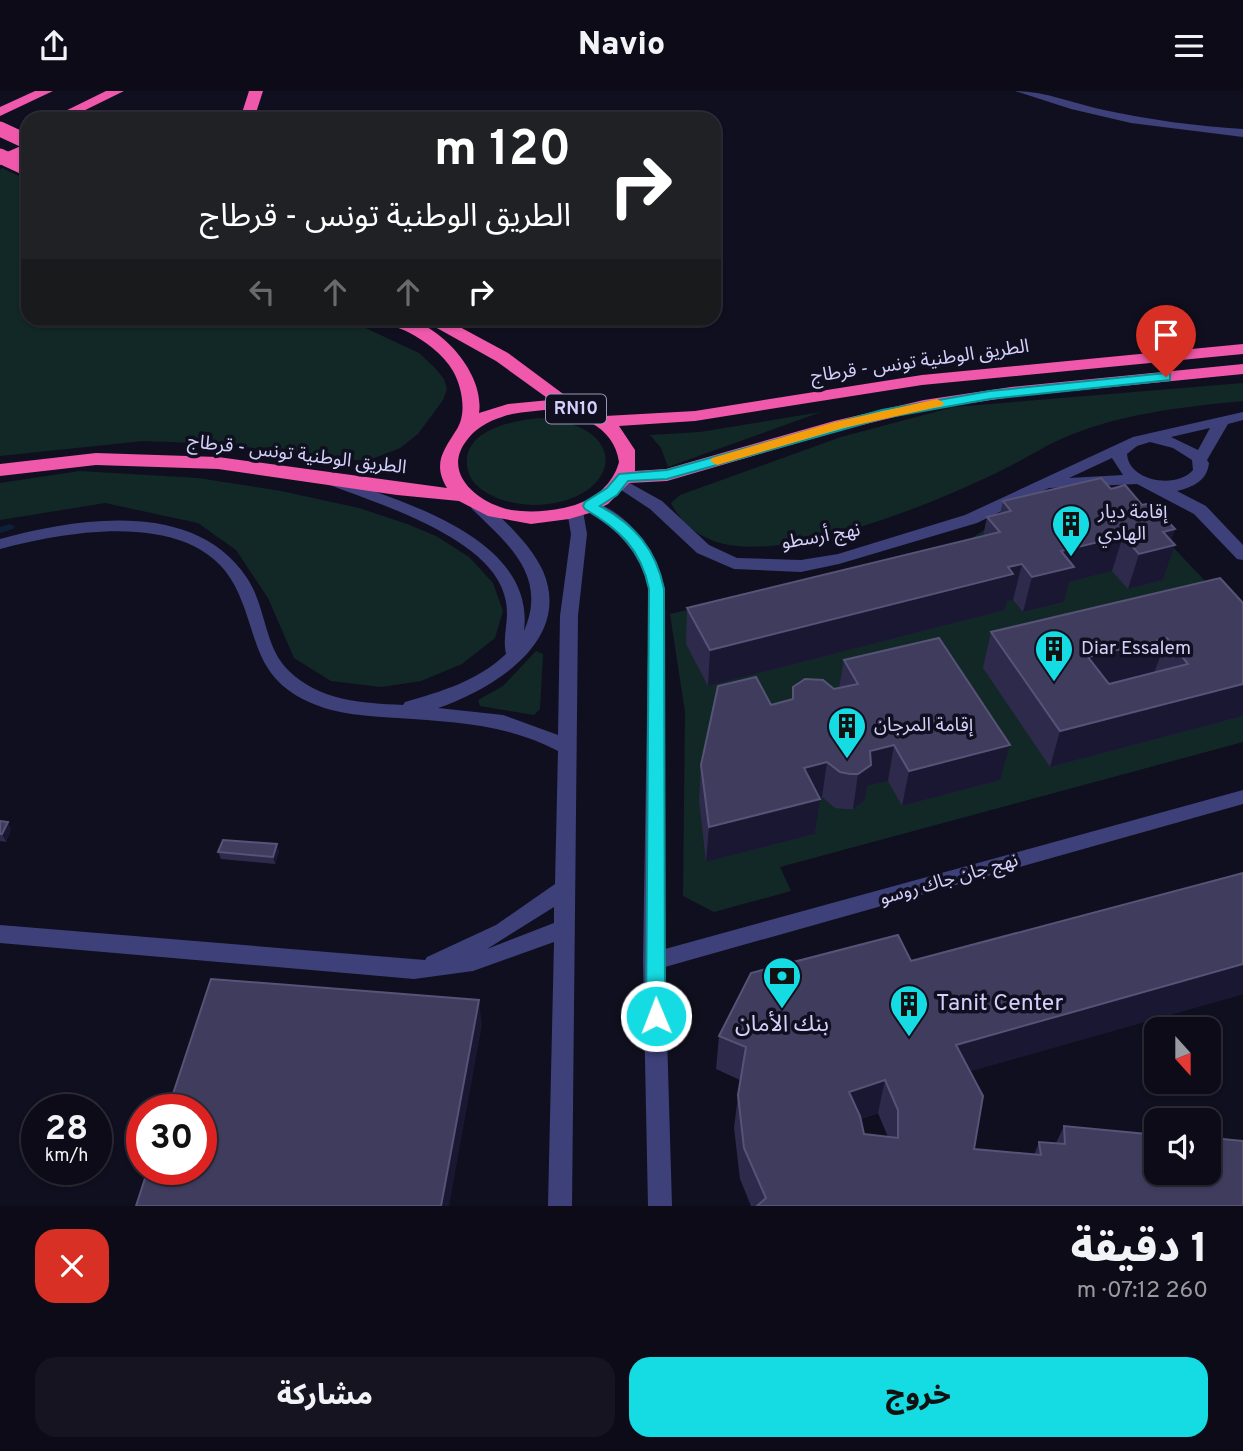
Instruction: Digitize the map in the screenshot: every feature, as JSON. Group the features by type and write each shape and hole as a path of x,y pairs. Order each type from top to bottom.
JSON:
{"highway":[{"path":"0,112 46,91"},
{"path":"249,112 256,91"},
{"path":"71,112 115,92"},
{"path":"85,112 115,92"},
{"path":"0,129 21,140"},
{"path":"0,145 21,135"},
{"path":"0,158 21,148"},
{"path":"0,158 21,166"},
{"path":"404,326 447,352 467,380 472,403 467,428 453,444 447,461 451,479 471,500"},
{"name":"الطريق الوطنية تونس - قرطاج","path":"0,470 96,459 218,463 471,500 499,513 524,517 550,516 582,509 622,480 628,453 616,430 604,421 573,408 502,357 447,326"},
{"path":"464,326 502,357"},
{"name":"الطريق الوطنية تونس - قرطاج","path":"604,421 695,416 922,380 1243,349"},
{"path":"622,480 667,475 840,425 946,401 1243,369"},
{"name":"الطريق الوطنية تونس - قرطاج","path":"467,428 489,415 515,407 544,405 573,408"}],"street":[{"path":"1021,91 1124,117 1211,131 1243,132"},
{"name":"نهج أرسطو","path":"622,480 656,505 703,549 734,563 801,566 839,559 971,519 1126,445 1243,416"},
{"path":"1200,510 1200,466 1222,421"},
{"path":"1150,437 1181,445 1192,452 1200,466"},
{"path":"1126,445 1120,452 1120,461 1127,471 1200,510 1243,555"},
{"name":"نهج أرسطو","path":"1043,484 1184,484 1195,479 1200,466"},
{"path":"322,477 447,527 488,555 508,583 518,615 518,638 510,661"},
{"path":"386,711 422,706 456,695 486,680 510,661 527,642 537,621 540,601 538,581 531,563 519,546 471,500"},
{"path":"560,1206 569,616 582,509 613,519 631,534 653,569 657,589 654,961 660,1206"},
{"path":"0,544 52,532 90,527 158,529 185,537 209,548 228,563 241,581 266,655 277,671 314,697 338,705 500,721 542,733 567,748"},
{"name":"نهج جان جاك روسو","path":"654,961 1243,797"},
{"path":"414,970 472,947 507,929 539,909 565,887"},
{"path":"0,934 414,970 452,968 489,959 564,928"}],"green space":[{"path":"2,168 21,177 21,326 361,326 419,353 444,379 447,389 443,400 418,434 400,448 369,460 340,460 224,444 143,441 0,456"},
{"path":"1243,383 1243,401 1150,413 1104,423 1082,430 943,497 867,525 789,544 754,547 724,544 693,529 671,503 680,495 841,437 954,407"},
{"path":"821,412 668,467 661,448 650,435 700,432"},
{"path":"541,418 572,424 593,435 604,449 605,465 598,480 583,493 561,502 532,505 500,499 478,486 469,475 467,464 468,452 474,442 506,424"},
{"path":"80,471 198,478 281,491 359,508 407,524 436,536 469,557 493,583 503,611 495,638 462,664 421,681 381,687 331,681 294,658 268,598 236,550 198,523 105,503 0,520 0,483"},
{"path":"1031,499 1154,527 1243,621 1243,742 780,867 791,891 714,912 683,896 685,712 670,614 958,547"},
{"path":"536,651 543,654 540,709 534,715 480,706 478,700 503,686"}],"building":[{"path":"1101,478 1111,489 1125,485 1142,505 1151,503 1175,529 1163,532 1175,545 1139,554 1123,536 1061,551 1074,567 1032,577 1022,564 1008,567 1013,574 710,650 687,608 1000,532 987,517 1011,511 1003,501"},
{"path":"1220,578 1243,603 1243,684 1060,731 991,632","holes":["1167,638 1188,664 1109,684 1088,657"]},
{"name":"إقامة المرجان","path":"939,638 1010,745 909,771 894,745 870,751 871,765 858,774 840,772 827,762 804,768 820,799 709,827 701,765 718,686 756,677 771,705 793,699 793,687 805,679 823,680 834,689 858,684 844,660"},
{"path":"0,821 8,822 2,834 0,834"},
{"path":"223,840 277,844 273,857 218,852"},
{"name":"Tanit Center","path":"1243,873 1243,964 956,1045 983,1096 974,1149 1041,1155 1039,1142 1065,1144 1064,1126 1144,1134 1144,1185 1221,1185 1221,1139 1243,1141 1243,1206 757,1206 766,1198 744,1148 738,1095 746,1047 719,1036 751,973 898,935 911,961","holes":["885,1080 898,1110 898,1138 864,1134 860,1116 849,1092"]},
{"path":"211,979 479,1000 441,1206 136,1206 143,1185 217,1185 217,1094 173,1094"}],"waterway":[{"path":"0,530 10,527"}],"slow traffic":[{"path":"717,461 840,425 937,403"}],"place":[{"name":"إقامة ديار الهادي","path":"1071,558"},
{"name":"Diar Essalem","path":"1054,683"},
{"name":"إقامة المرجان","path":"847,760"},
{"name":"بنك الأمان","path":"782,1010"},
{"name":"Tanit Center","path":"909,1038"}],"route":[{"path":"656,1016 654,961 657,589 653,569 631,534 613,519 590,506 612,492 624,477 667,475 882,414 1011,392 1166,377"}]}
